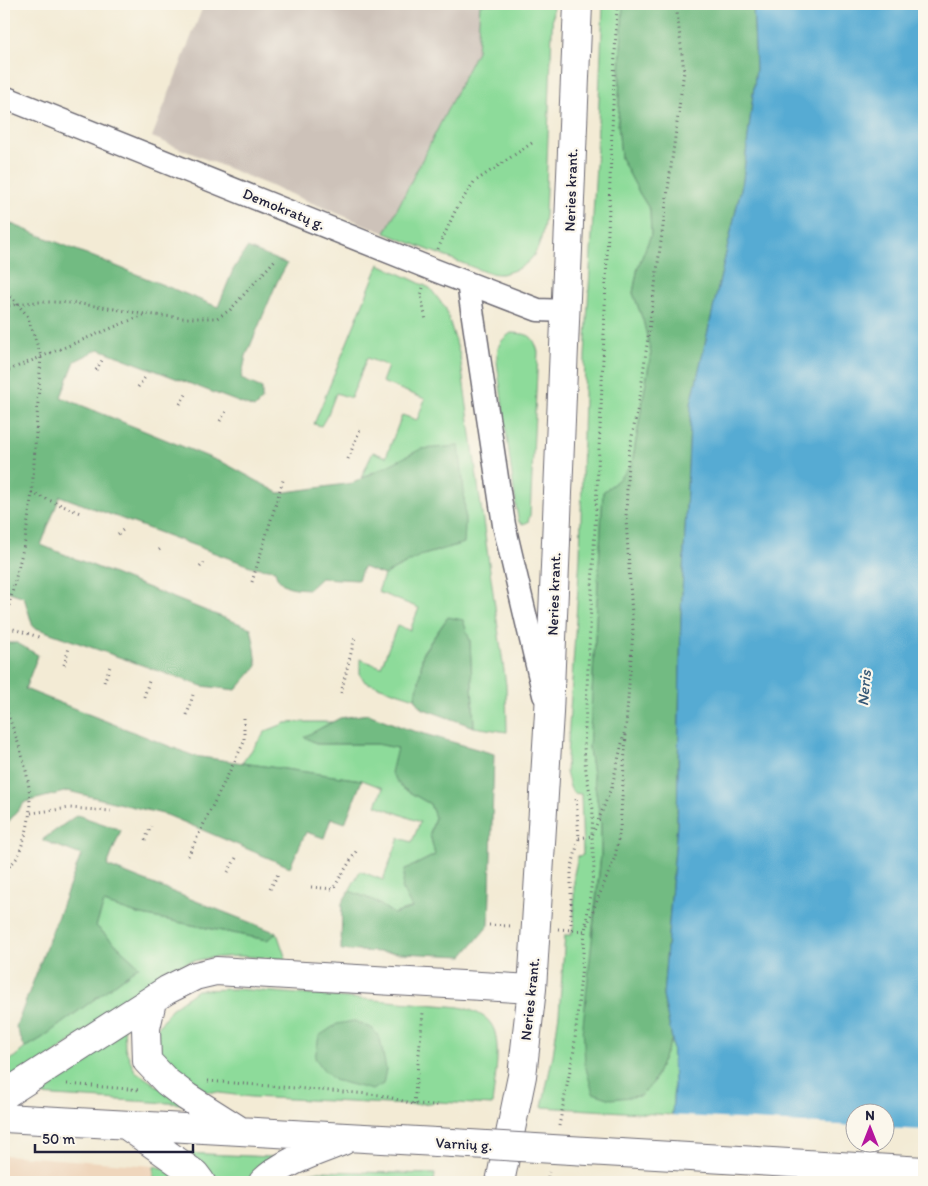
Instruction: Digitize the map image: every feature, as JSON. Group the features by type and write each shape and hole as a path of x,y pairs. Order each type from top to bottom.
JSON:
{"main road":[{"name":"Neries krant.","path":"500,1182 522,1076 532,989 549,713 578,4"},
{"path":"4,1095 167,990 195,976 216,972 532,989"},
{"path":"152,1001 146,1028 147,1061 167,1082 241,1132"},
{"name":"Varnių g.","path":"4,1118 924,1171"},
{"path":"126,1125 195,1174 201,1182"},
{"path":"263,1182 271,1174 294,1161 351,1138"}],"street":[{"name":"Demokratų g.","path":"4,97 538,310 566,311"},
{"path":"468,283 504,525 549,713"}],"path":[{"path":"559,1126 574,1050 585,930 594,867 593,809 586,772 584,747 618,4"},
{"path":"585,930 616,857 620,830 633,630 626,519 628,457 640,396 684,71 676,4"},
{"path":"426,321 421,295 429,268 456,209 474,182 532,143"},
{"path":"4,307 44,302 88,305 183,318 217,318 230,310 275,260"},
{"path":"4,289 27,315 41,356 32,493 25,541 4,626 42,638"},
{"path":"4,372 146,314"},
{"path":"96,370 104,359"},
{"path":"138,387 146,376"},
{"path":"180,404 187,393"},
{"path":"220,421 227,410"},
{"path":"348,459 361,427"},
{"path":"252,582 284,477"},
{"path":"32,493 80,513 75,516"},
{"path":"118,534 123,530"},
{"path":"160,550 164,547"},
{"path":"200,566 204,563"},
{"path":"341,694 355,637"},
{"path":"64,666 69,648"},
{"path":"104,682 111,664"},
{"path":"144,697 150,678"},
{"path":"187,715 193,695"},
{"path":"4,704 27,771 30,813 26,835 18,856 8,868 4,868"},
{"path":"188,856 244,742 244,714"},
{"path":"592,836 612,786 626,726"},
{"path":"571,930 571,870 579,838 576,797"},
{"path":"30,813 70,808 111,811"},
{"path":"145,840 151,826"},
{"path":"579,838 592,836"},
{"path":"311,887 334,889 357,850"},
{"path":"228,872 236,858"},
{"path":"270,889 278,874"},
{"path":"414,1104 423,1013"},
{"path":"42,1071 52,1083 155,1091 167,1082"},
{"path":"204,1080 381,1095 414,1104 438,1105"},
{"path":"547,1182 551,1164"}],"shaded area":[{"path":"204,4 480,4 477,51 385,233 152,137"},
{"path":"4,1155 154,1166 154,1182 4,1182"}],"green space":[{"path":"480,4 553,4 545,215 542,233 534,256 521,267 502,274 485,272 385,233 477,51"},
{"path":"603,4 623,4 618,123 621,158 650,210 651,235 638,267 633,293 643,320 651,353 632,464 617,481 603,492 589,749 601,824 601,855 592,934 653,1083 672,1039 674,1085 672,1115 542,1107 559,1014 565,935 571,935 574,924 574,874 578,856 583,855 581,794 573,793 566,772 580,557 585,356"},
{"path":"623,4 753,4 756,69 743,180 691,404 681,615 677,824 663,996 672,1039 653,1083 640,1096 611,1099 593,1093 585,1065 583,1025 601,855 601,824 589,749 603,492 617,481 632,464 651,353 643,320 633,293 638,267 651,235 650,210 621,158 618,123"},
{"path":"4,221 218,307 233,270 247,248 287,264 277,282 246,356 241,379 262,388 262,400 254,408 99,349 75,361 61,397 228,465 279,493 353,483 421,449 459,446 465,507 464,543 420,556 384,575 363,567 358,580 321,578 309,589 297,588 283,584 275,570 253,567 60,496 41,545 251,628 257,666 236,690 202,686 33,627 24,597 4,590"},
{"path":"379,264 430,288 446,309 460,356 506,685 507,732 474,727 470,641 448,617 423,652 415,698 365,682 360,674 360,659 381,667 397,626 410,630 419,608 378,592 384,575 420,556 464,543 373,472 361,478 373,452 386,457 402,415 417,420 425,399 382,382 388,366 367,358 351,398 336,393 321,426 314,424"},
{"path":"511,333 522,334 532,338 538,352 530,515 528,522 523,524 519,522 517,513 497,362 499,345"},
{"path":"448,617 463,620 470,641 474,727 421,708 415,698 423,653"},
{"path":"4,643 17,643 38,655 25,689 194,756 362,780 345,823 331,818 324,838 306,832 290,867 167,815 68,791 25,802 4,829"},
{"path":"368,714 407,729 494,754 489,925 463,956 341,950 342,903 349,891 373,900 394,914 412,908 402,889 405,869 435,855 430,834 435,817 430,804 402,788 391,773 397,748 377,744 318,744 304,737 340,718"},
{"path":"332,722 305,737 318,744 377,744 398,748 402,788 430,804 435,817 430,834 435,855 415,865 402,889 413,907 394,914 373,900 349,891 360,871 383,880 399,838 412,842 420,822 376,805 383,788 362,780 242,763 266,731 286,723"},
{"path":"77,815 121,830 107,866 277,933 267,940 137,914 104,903 96,926 139,966 42,1038 25,1048 16,1027 81,855 42,840"},
{"path":"104,903 137,914 267,940 277,933 286,959 238,956 188,962 160,977 44,1061 20,1075 4,1078 4,1066 25,1048 42,1038 139,966 96,926"},
{"path":"236,989 454,1006 476,1012 491,1024 495,1031 497,1063 492,1105 439,1102 407,1105 251,1097 196,1090 158,1057 157,1029 171,1009 197,990"},
{"path":"124,1021 125,1048 135,1071 184,1104 22,1094"},
{"path":"354,1021 373,1029 380,1039 386,1069 383,1084 372,1090 334,1080 315,1058 319,1036 337,1024"},
{"path":"186,1153 272,1157 258,1168 248,1182 213,1182"},
{"path":"154,1166 172,1170 190,1182 154,1182"},
{"path":"319,1171 435,1174 434,1182 282,1182 291,1177"}],"water":[{"name":"Neris","path":"753,4 924,4 924,1182 664,1182 674,1085 672,1039 663,996 677,824 681,615 691,404 743,180 756,69"}],"pier":[{"path":"669,1115 846,1125 846,1154 896,1154 896,1129 924,1130 924,1182 662,1182"}]}
